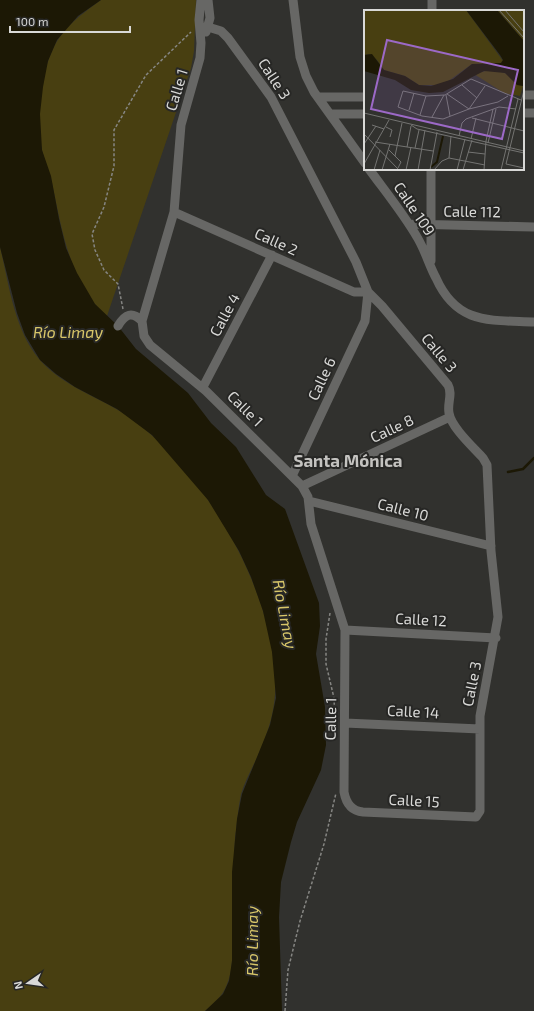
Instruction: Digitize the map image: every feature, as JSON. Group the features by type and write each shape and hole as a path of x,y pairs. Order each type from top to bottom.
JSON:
{"street":[{"path":"201,0 199,24 201,43"},
{"path":"201,43 210,18 208,0"},
{"path":"293,0 302,64 308,82 364,162"},
{"name":"Calle 3","path":"208,27 221,31 228,38 271,97 356,262 368,292 382,306 448,385 450,393 448,408 450,417 487,466 491,546 498,612 496,638 481,710 480,811 478,816"},
{"name":"Calle 1","path":"201,43 198,72 182,125 174,212 142,321 143,332 148,342 203,387 302,486 309,500 310,520 345,630 344,792 350,807"},
{"path":"318,97 364,97"},
{"path":"330,114 364,114"},
{"name":"Calle 109","path":"370,170 421,243 446,297 456,307 467,314 487,320 534,322"},
{"path":"431,170 431,266"},
{"name":"Calle 2","path":"174,212 354,292 368,292"},
{"name":"Calle 112","path":"409,224 534,227"},
{"name":"Calle 4","path":"203,387 272,255"},
{"name":"Calle 6","path":"292,476 365,321 368,292"},
{"path":"118,326 124,316 133,314 142,321"},
{"name":"Calle 8","path":"302,486 450,417"},
{"name":"Calle 10","path":"309,500 491,546"},
{"name":"Calle 12","path":"345,630 496,638"},
{"name":"Calle 14","path":"345,723 480,729"},
{"name":"Calle 15","path":"350,807 356,811 363,812 471,818 478,816"}],"path":[{"path":"124,316 118,284 104,270 95,250 92,234 104,207 114,166 114,130 146,75 199,24"},
{"path":"330,610 326,639 326,664 334,698 335,728"},
{"path":"284,1011 290,963 300,921 324,844 337,787"}],"shaded area":[{"path":"101,0 196,0 194,51 191,68 107,316 95,304 76,274 60,222 51,178 42,150 39,126 42,85 53,49 62,34 80,16"},
{"path":"0,247 18,320 31,347 39,359 60,378 132,419 159,442 185,469 208,500 229,534 247,569 261,605 271,641 275,676 274,706 259,753 241,794 235,838 231,971 223,992 205,1011 0,1011"}],"water":[{"name":"Río Limay","path":"0,0 101,0 78,16 57,40 48,61 43,87 40,114 42,150 51,176 66,248 77,273 95,304 118,326 136,349 188,393 211,423 236,447 266,495 285,509 319,603 320,626 316,654 325,707 326,745 321,770 297,822 281,882 279,917 282,1011 205,1011 223,994 229,981 232,961 232,872 237,819 242,794 270,725 276,698 272,652 263,611 251,577 239,551 208,500 152,435 117,409 75,387 56,374 40,360 25,335 17,313 0,247"}],"waterway":[{"path":"508,472 523,469 534,458"}],"district":[{"name":"Santa Mónica","path":"348,461"}]}
